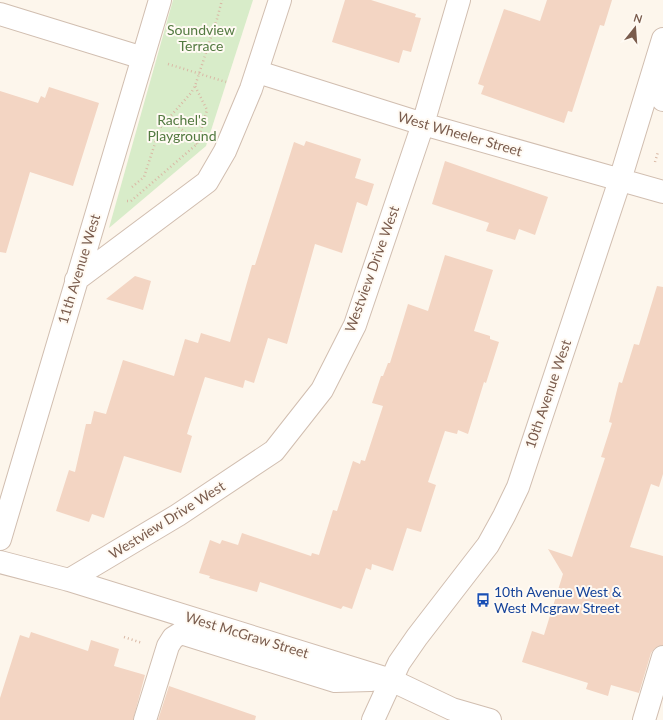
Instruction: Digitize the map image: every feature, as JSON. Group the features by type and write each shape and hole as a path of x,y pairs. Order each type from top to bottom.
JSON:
{"street":[{"name":"11th Avenue West","path":"0,539 76,280 153,60 160,0"},
{"path":"76,280 207,182 225,151 258,72 280,0"},
{"name":"Westview Drive West","path":"69,580 178,515 274,451 322,390 354,325 423,124 459,0"},
{"path":"0,14 153,60"},
{"name":"10th Avenue West","path":"373,720 391,680 417,637 488,544 518,487 620,180 663,39"},
{"path":"654,70 663,100"},
{"name":"West Wheeler Street","path":"258,72 423,124 663,192"},
{"name":"West McGraw Street","path":"0,562 69,580 391,680 452,709 490,720"},
{"path":"145,720 168,646 172,638 181,633 336,681 391,680"},
{"path":"644,720 663,657"}],"path":[{"path":"128,190 144,177 160,128 191,93 195,86 218,19 222,0"},
{"path":"153,60 233,84"},
{"path":"124,201 131,201 197,144 207,110 195,86"},
{"path":"176,124 197,144"},
{"path":"124,206 126,195"},
{"path":"124,637 148,644"}],"green space":[{"name":"Soundview Terrace","path":"173,0 253,0 206,146 109,228"}],"building":[{"path":"345,0 371,0 416,14 415,17 421,18 411,52 403,50 399,63 332,42"},
{"path":"547,0 612,0 604,26 600,25 572,112 568,111 564,123 481,94 484,86 478,84 504,9 540,21"},
{"path":"49,87 99,103 73,186 30,172 6,253 0,252 0,91 38,103 41,96 45,98"},
{"path":"306,141 361,159 355,178 374,184 367,206 357,202 342,253 315,244 287,344 268,338 254,383 245,380 243,388 205,377 187,434 192,436 181,473 124,456 104,518 92,514 89,522 56,511 69,470 75,472 86,424 91,424 94,411 106,414 123,360 174,376 185,339 198,343 201,333 230,342 252,265 255,265 294,142 304,146"},
{"path":"445,161 548,197 535,235 519,229 515,240 486,231 489,223 432,204"},
{"path":"445,255 493,270 474,331 490,336 490,339 499,342 486,383 484,382 468,434 458,430 457,434 445,431 428,482 436,485 421,532 407,528 393,571 372,564 371,570 366,568 352,609 343,606 341,609 260,582 257,592 209,578 210,576 199,573 210,540 220,544 222,540 238,545 242,533 311,556 312,553 319,555 333,510 337,511 353,461 360,464 361,460 365,461 383,406 372,403 381,376 383,376 388,363 390,363 408,304 428,311"},
{"path":"135,276 151,281 143,310 106,299"},
{"path":"657,286 663,287 663,474 659,487 651,484 630,547 663,556 663,645 655,648 651,653 639,693 611,685 608,696 586,689 588,683 522,662 532,631 544,635 563,574 548,549 572,557 605,458 601,457 612,423 609,422 619,382 622,383 634,344 639,345"},
{"path":"31,632 88,651 91,640 119,649 114,666 145,675 133,720 0,720 0,698 20,635 29,638"},
{"path":"169,686 256,716 255,720 158,720"}],"place":[{"name":"10th Avenue West & West Mcgraw Street","path":"483,600"}],"park label":[{"name":"Rachel's Playground","path":"182,128"}]}
